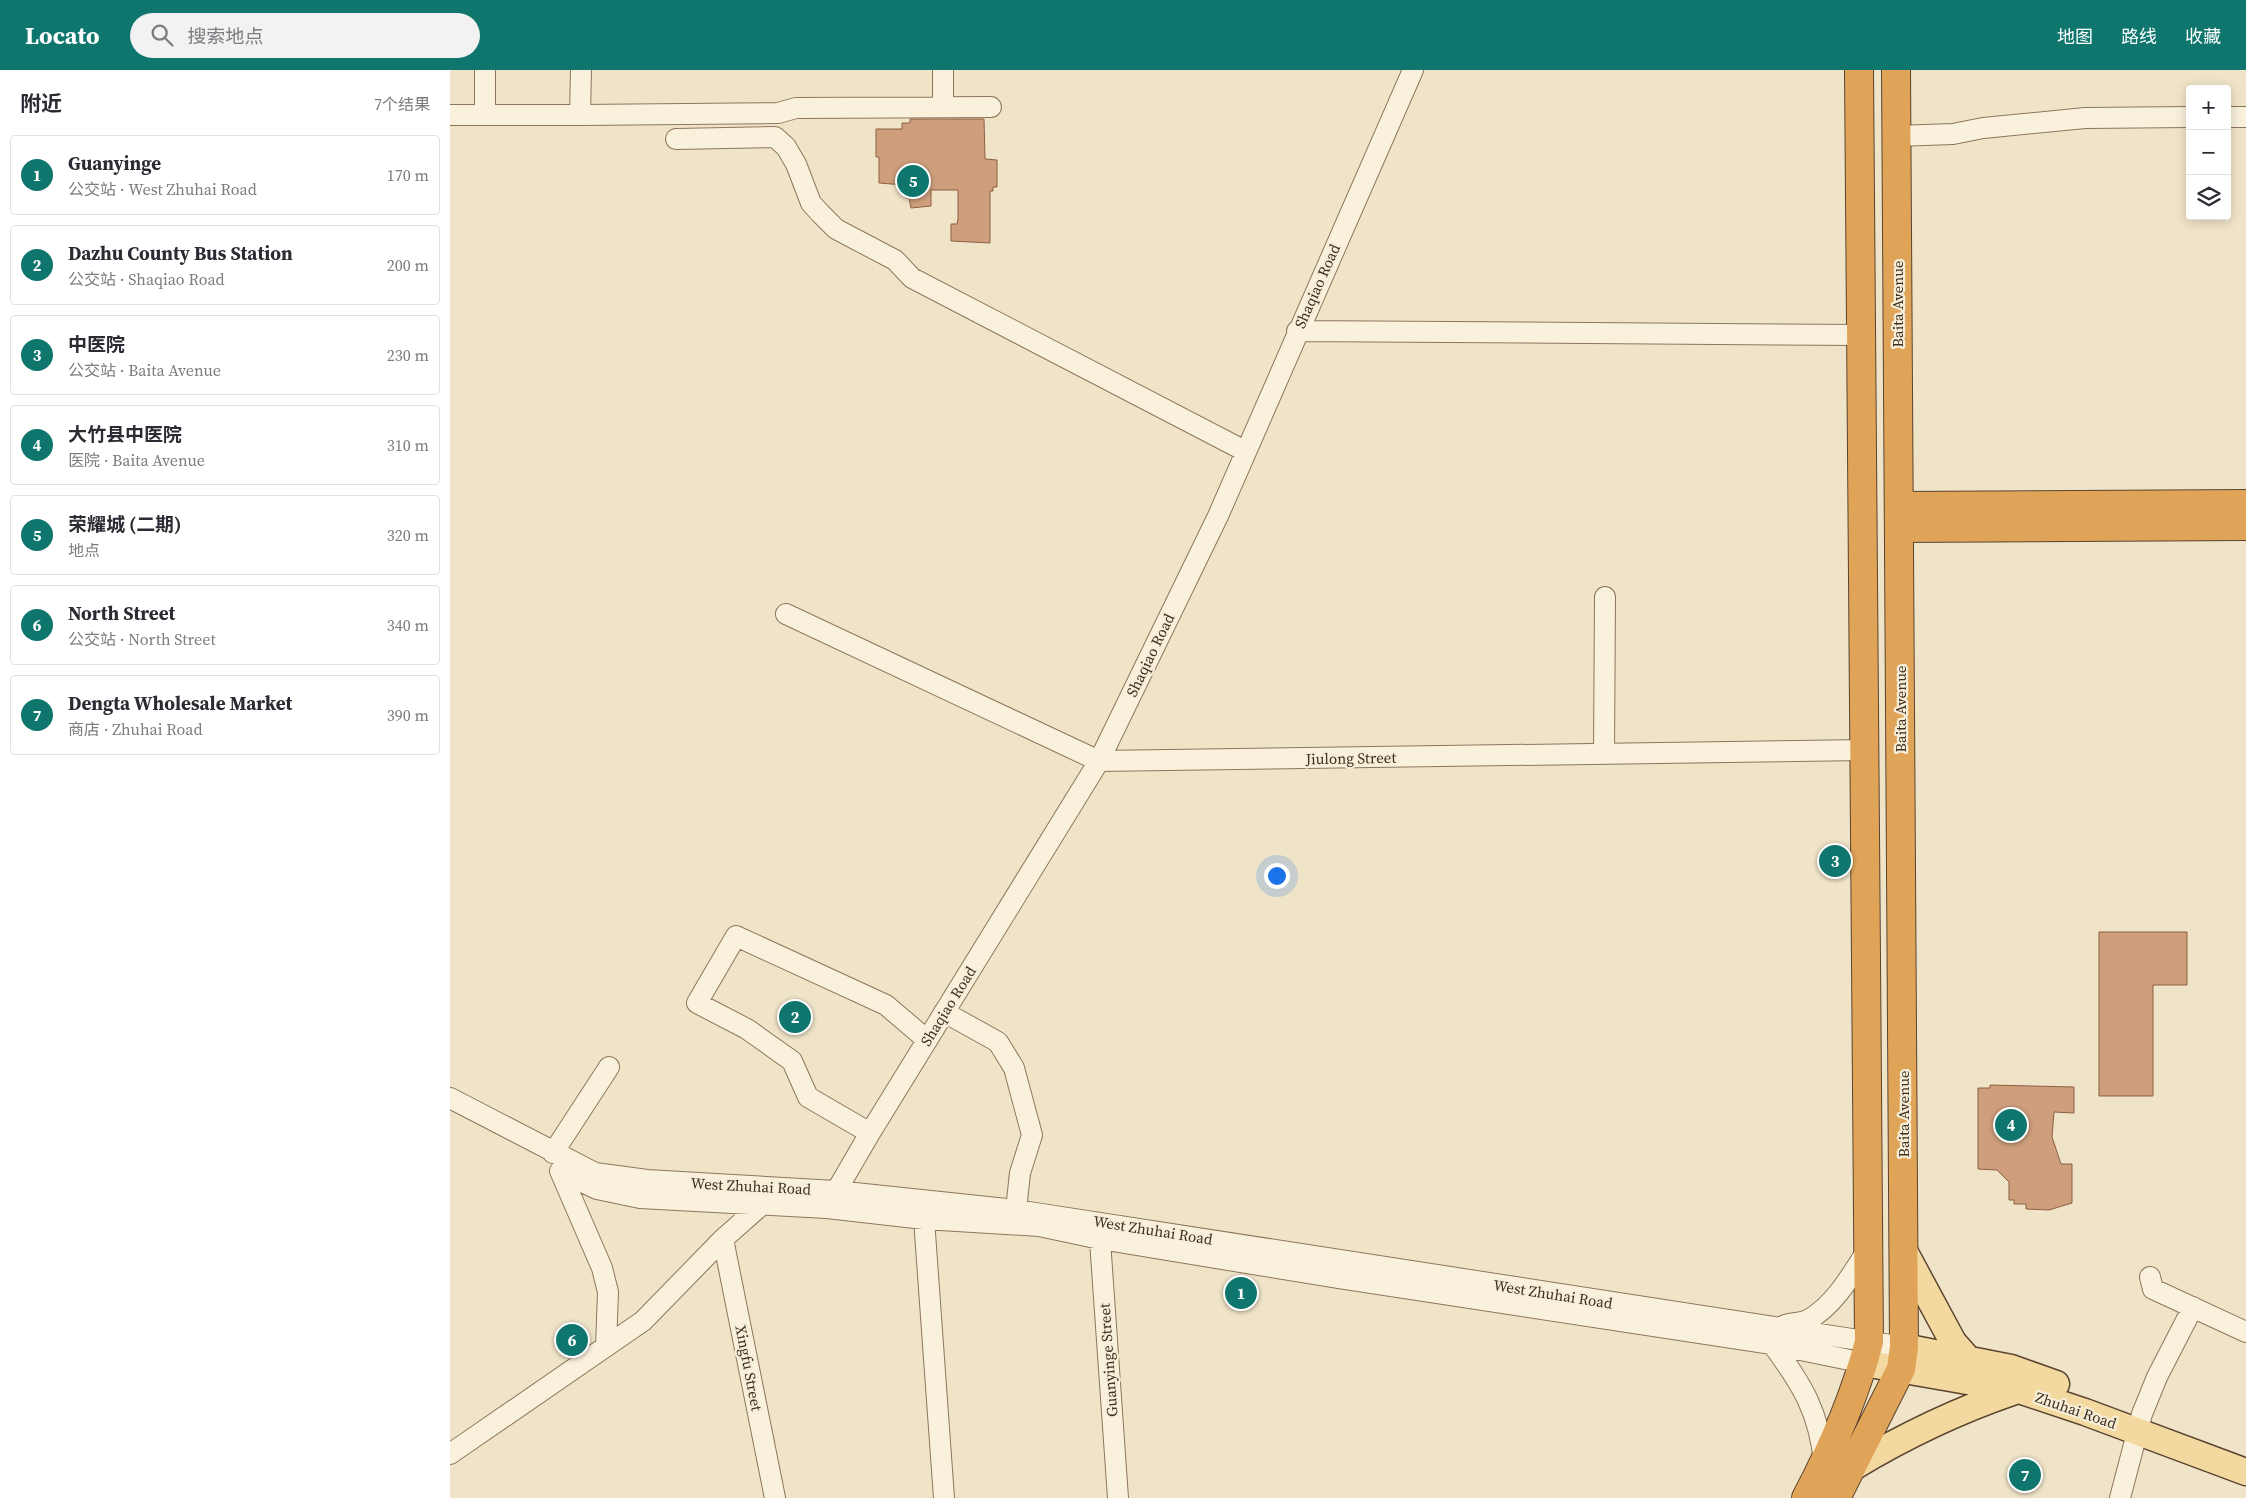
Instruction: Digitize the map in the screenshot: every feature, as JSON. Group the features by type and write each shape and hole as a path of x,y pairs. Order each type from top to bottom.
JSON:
{"highway":[{"path":"1806,1498 1824,1463 1866,1353 1868,1249 1859,70"},
{"name":"Baita Avenue","path":"1896,70 1904,1252 1902,1358"},
{"path":"1899,517 2246,504"},
{"path":"1899,517 2246,526"},
{"path":"1836,1498 1853,1466 1902,1358"}],"main road":[{"path":"1904,1252 1953,1342 1968,1359"},
{"path":"1866,1353 1902,1358"},
{"name":"Zhuhai Road","path":"1902,1358 1968,1359 2011,1368 2139,1423 2246,1472"},
{"name":"Zhuhai Road","path":"1902,1358 2139,1423 2246,1455"},
{"path":"1853,1466 1904,1436 1939,1419 2019,1390"}],"street":[{"path":"485,70 485,115"},
{"path":"580,70 580,115"},
{"path":"943,70 943,106"},
{"name":"Shaqiao Road","path":"827,1208 870,1133 1099,761 1218,516 1297,331 1413,70"},
{"path":"450,115 778,113 796,108 991,107"},
{"path":"1896,136 1953,134 1983,128 2085,118 2186,117"},
{"path":"2231,117 2246,117"},
{"path":"676,139 775,137 786,147 796,164 811,203 836,229 895,260 912,278 1245,451"},
{"path":"1297,331 1861,335"},
{"path":"1604,754 1605,597"},
{"path":"786,614 1099,761"},
{"name":"Jiulong Street","path":"1099,761 1864,750"},
{"path":"870,1133 808,1097 792,1061 747,1029 697,1003 736,936 886,1005 927,1040"},
{"path":"944,1012 998,1042 1014,1068 1032,1135 1020,1173 1016,1210"},
{"path":"606,1346 608,1292 602,1268 556,1162 609,1067"},
{"name":"West Zhuhai Road","path":"450,1098 597,1189 640,1198 827,1208 924,1218 1099,1230 1688,1315 1773,1335 1866,1353"},
{"name":"West Zhuhai Road","path":"450,1112 556,1162 595,1173 647,1180 836,1191 1016,1210 1099,1230"},
{"path":"450,1454 643,1321 723,1238 781,1188"},
{"path":"924,1218 944,1498"},
{"name":"Guanyinge Street","path":"1099,1230 1118,1498"},
{"name":"Xingfu Street","path":"723,1238 775,1498"},
{"path":"1824,1463 1821,1435 1812,1406 1773,1335 1806,1321 1825,1307 1846,1283 1868,1249"},
{"path":"2150,1277 2153,1289 2246,1332"},
{"path":"2120,1498 2139,1423 2156,1377 2193,1307"}],"building":[{"path":"910,119 984,119 985,159 997,160 997,187 993,187 993,191 990,191 990,243 951,241 951,224 957,224 958,219 958,190 931,190 931,206 911,208 909,198 906,198 904,185 879,183 879,157 876,157 876,129 902,129 902,123 910,123"},
{"path":"2099,932 2187,932 2187,985 2153,985 2153,1096 2099,1096"},
{"path":"1990,1085 2074,1087 2074,1113 2054,1112 2052,1137 2061,1164 2072,1164 2072,1203 2049,1210 2026,1209 2026,1204 2014,1204 2014,1200 2009,1200 2009,1182 1997,1170 1978,1169 1978,1088 1990,1088"}],"place":[{"name":"荣耀城 (二期)","path":"913,181"},
{"name":"中医院","path":"1835,861"},
{"name":"Dazhu County Bus Station","path":"795,1017"},
{"name":"大竹县中医院","path":"2011,1125"},
{"name":"Guanyinge","path":"1241,1293"},
{"name":"North Street","path":"572,1340"},
{"name":"Dengta Wholesale Market","path":"2025,1475"}]}
